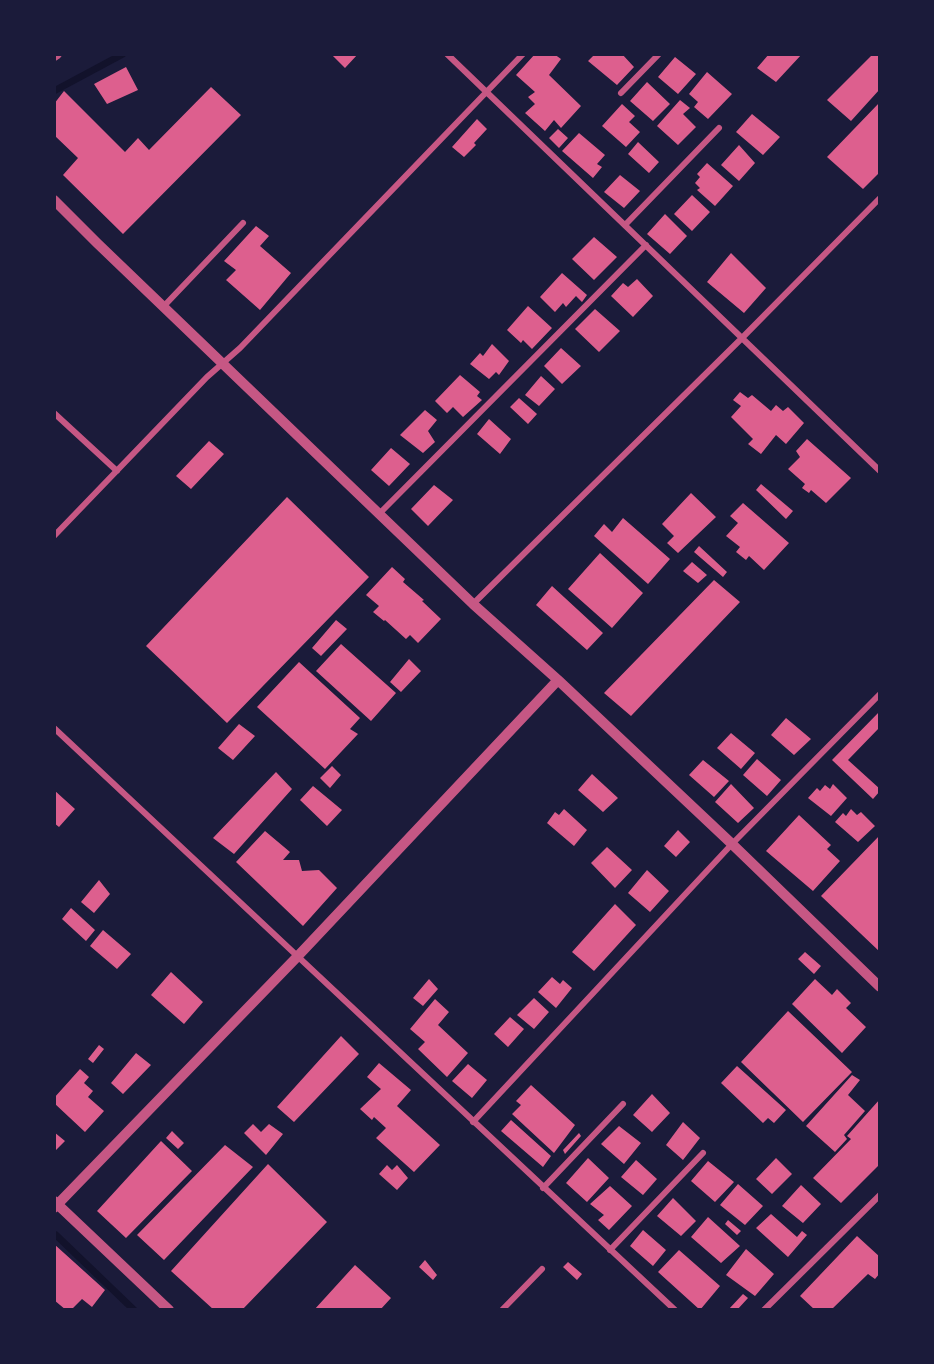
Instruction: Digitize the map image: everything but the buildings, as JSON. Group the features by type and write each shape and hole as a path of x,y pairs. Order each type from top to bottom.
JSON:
{"street":[{"path":"447,54 880,471"},
{"path":"54,536 222,362 240,348 523,54"},
{"path":"621,93 659,54"},
{"path":"625,225 719,128"},
{"path":"473,604 880,198"},
{"path":"54,200 473,604 558,680 880,987"},
{"path":"164,306 243,223"},
{"path":"380,513 646,245"},
{"path":"54,413 117,471"},
{"path":"169,1310 55,1205 297,957 558,680"},
{"path":"473,1122 732,844 880,694"},
{"path":"54,728 675,1310"},
{"path":"543,1188 623,1104"},
{"path":"610,1250 703,1153"},
{"path":"764,1310 880,1195"},
{"path":"502,1310 542,1269"}],"waterway":[{"path":"54,91 123,54"},
{"path":"56,1235 134,1310"}]}
